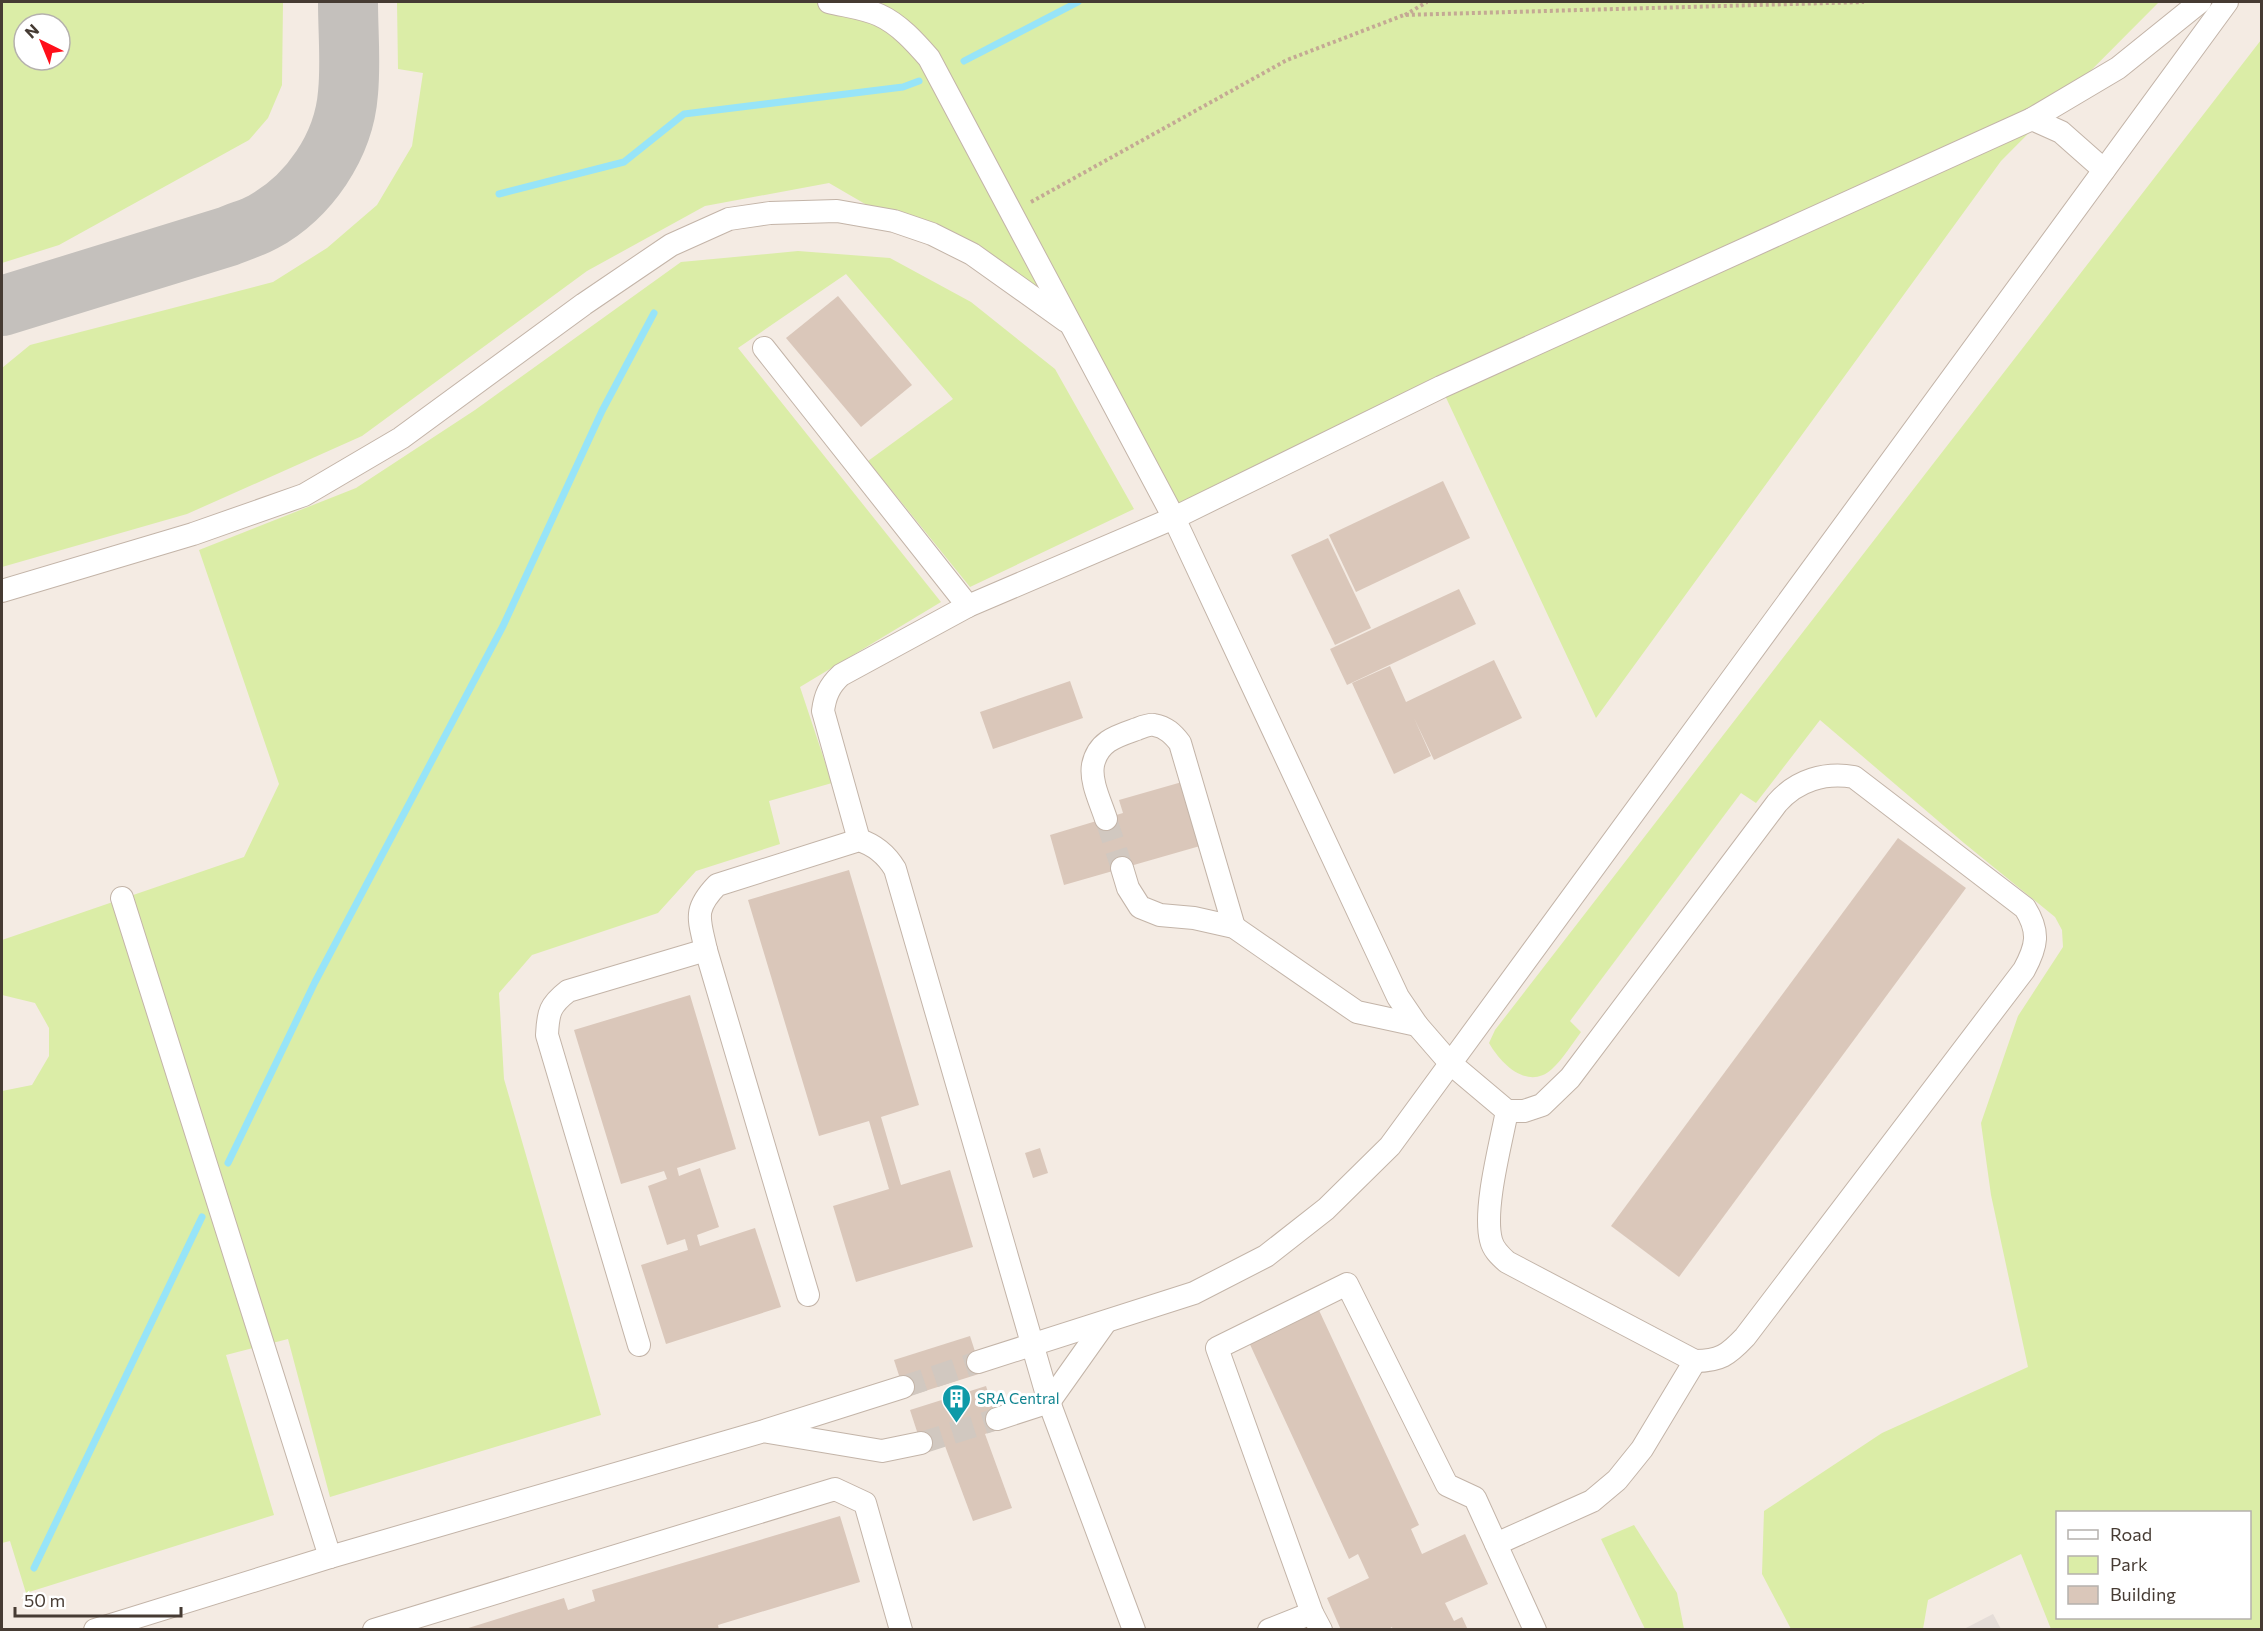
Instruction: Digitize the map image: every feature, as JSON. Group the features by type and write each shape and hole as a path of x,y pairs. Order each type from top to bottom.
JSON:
{"lane":[{"path":"829,2 879,15 896,25 929,58 1174,518 1398,997 1417,1025 1450,1063 1507,1111 1524,1111 1542,1105 1570,1078 1777,803 1788,790 1803,782 1836,774 1854,777 2025,908 2033,921 2036,940 2033,953 2024,970 1745,1337 1731,1352 1719,1359 1695,1361 1507,1262 1497,1253 1491,1241 1489,1227 1495,1172 1507,1111"},
{"path":"859,840 823,711 825,696 832,683 840,675 968,606 1174,518 1441,387 2032,119 2118,68 2200,2"},
{"path":"978,1362 1194,1293 1266,1256 1326,1209 1390,1146 2227,2"},
{"path":"2032,119 2061,132 2104,170"},
{"path":"2,591 194,534 304,495 401,438 584,304 670,245 729,219 770,213 837,211 894,221 932,234 972,254 1070,323"},
{"path":"764,348 968,606"},
{"path":"1106,819 1093,777 1093,765 1098,751 1110,738 1151,724 1164,727 1174,734 1180,743 1234,927"},
{"path":"808,1295 706,950 699,916 704,899 717,885 859,840 872,844 888,858 895,869 1049,1402 1134,1629"},
{"path":"1122,868 1128,888 1140,907 1160,915 1194,918 1234,927 1358,1012 1417,1025"},
{"path":"122,898 330,1557"},
{"path":"639,1345 547,1035 548,1016 554,1002 568,991 706,950"},
{"path":"1269,1629 1317,1621 1217,1348 1347,1284 1447,1485 1475,1498 1535,1629"},
{"path":"997,1419 1049,1402 1105,1323"},
{"path":"1496,1544 1592,1501 1617,1480 1642,1449 1695,1361"},
{"path":"95,1629 330,1557 764,1431 903,1387"},
{"path":"764,1431 882,1451 921,1443"},
{"path":"374,1629 835,1489 864,1503 901,1629"}],"path":[{"path":"1011,213 1287,60 1404,15 1427,2"},
{"path":"1404,15 1864,2"}],"shaded area":[{"path":"1993,1614 2001,1629 1964,1629"}],"green space":[{"path":"2,2 283,2 282,85 268,118 249,140 59,245 2,263"},
{"path":"397,2 2159,2 2001,161 1596,718 1441,387 1174,518 1070,323 829,183 705,206 587,271 362,436 187,514 2,567 2,368 30,345 273,282 327,248 377,205 412,146 423,73 398,69"},
{"path":"2261,40 2261,1629 2051,1629 2021,1554 1928,1600 1923,1629 1791,1629 1762,1574 1764,1511 1882,1433 2028,1367 1991,1195 1981,1123 2018,1016 2063,947 2062,930 2055,917 1820,720 1756,803 1741,793 1570,1021 1581,1032 1552,1069 1543,1075 1525,1076 1508,1066 1489,1043 1495,1030"},
{"path":"798,251 890,258 971,302 1055,369 1134,509 970,587 868,461 953,399 846,274 738,348 941,602 800,687 832,783 769,801 780,844 696,871 658,913 532,955 499,993 504,1079 601,1415 330,1497 288,1339 226,1355 274,1515 26,1593 10,1541 2,1543 2,1091 32,1085 49,1056 49,1028 35,1003 2,995 2,940 244,857 279,784 199,550 356,488 475,410 681,262"},
{"path":"1634,1525 1677,1593 1684,1629 1645,1629 1601,1539"}],"building":[{"path":"838,296 912,385 861,427 786,338"},
{"path":"1443,481 1470,538 1356,592 1329,535"},
{"path":"1328,538 1371,628 1335,645 1291,555"},
{"path":"1459,589 1476,624 1347,685 1330,649"},
{"path":"1494,660 1522,718 1434,760 1414,718 1431,756 1394,774 1352,683 1390,666 1406,702"},
{"path":"1070,681 1083,718 993,749 980,712"},
{"path":"1182,782 1200,846 1064,885 1050,835 1123,813 1119,800"},
{"path":"1898,838 1966,888 1679,1277 1611,1226"},
{"path":"849,870 919,1105 881,1117 901,1185 950,1170 973,1247 856,1282 833,1206 889,1189 869,1121 819,1136 748,900"},
{"path":"690,995 736,1149 677,1168 679,1176 700,1168 719,1227 697,1235 700,1246 755,1228 781,1307 666,1344 641,1265 688,1250 685,1239 667,1245 648,1186 667,1179 664,1171 621,1184 574,1030"},
{"path":"1040,1148 1048,1173 1033,1178 1025,1153"},
{"path":"1317,1306 1419,1525 1411,1529 1422,1554 1465,1534 1488,1584 1445,1603 1454,1621 1462,1617 1468,1630 1393,1630 1392,1627 1387,1630 1341,1630 1327,1598 1369,1578 1358,1554 1349,1559 1247,1338"},
{"path":"970,1336 982,1373 906,1397 894,1360"},
{"path":"986,1386 1000,1429 985,1434 1012,1508 973,1521 945,1446 924,1453 910,1410"},
{"path":"840,1516 860,1582 718,1625 719,1630 462,1630 564,1598 568,1610 595,1601 592,1590"}],"waterway":[{"path":"964,61 1078,2"},
{"path":"499,194 624,162 684,114 903,87 919,81"},
{"path":"228,1163 315,982 503,626 602,411 654,313"},
{"path":"34,1568 202,1217"}],"taxiway":[{"path":"2,306 229,236 263,222 295,199 321,168 340,132 348,93 348,2"}],"tunnel":[{"path":"1106,819 1122,868"},
{"path":"903,1387 978,1362"},
{"path":"921,1443 997,1419"}],"place":[{"name":"SRA Central","path":"956,1424"}]}
